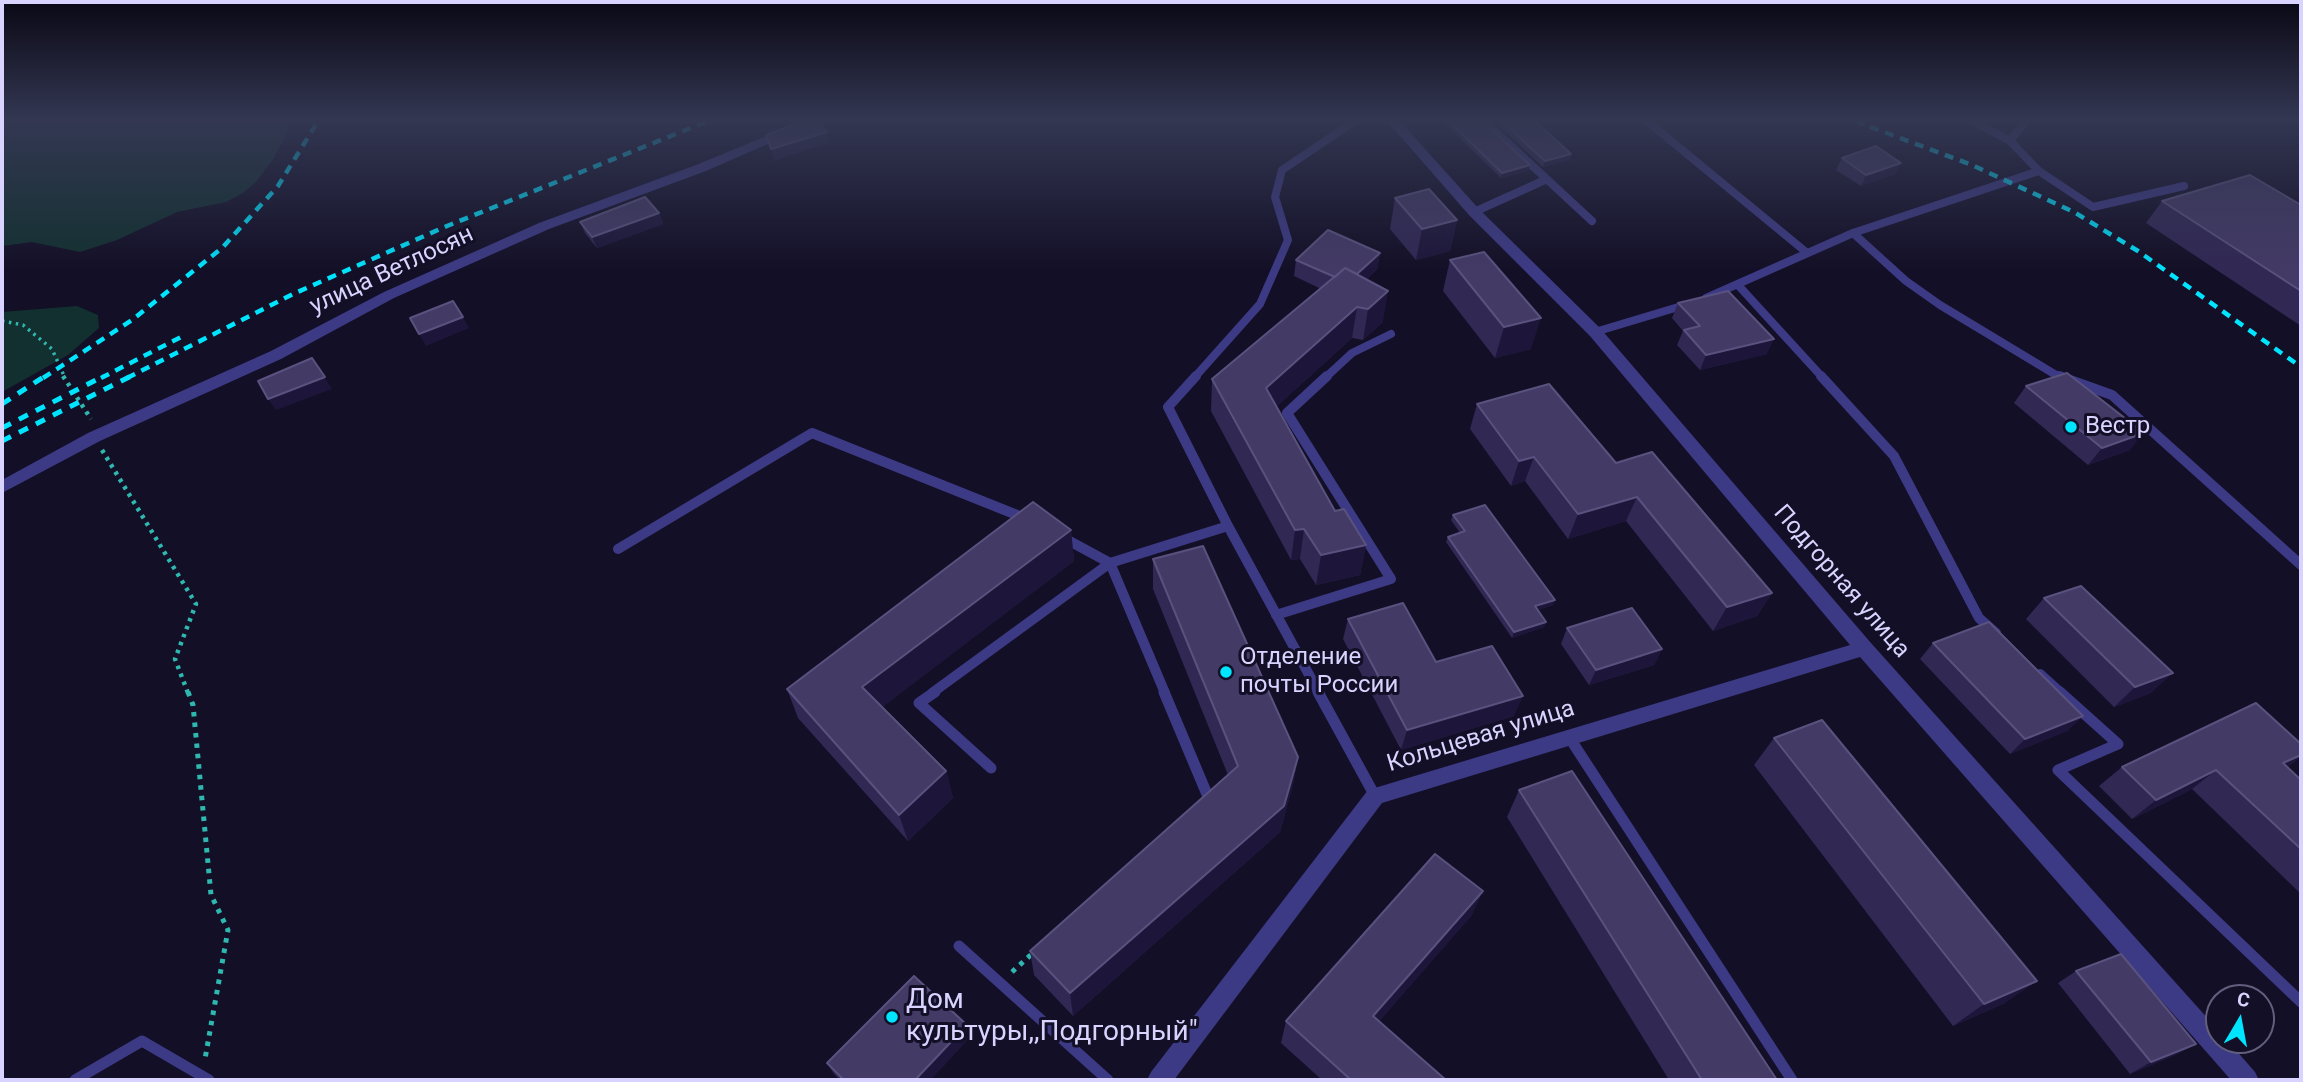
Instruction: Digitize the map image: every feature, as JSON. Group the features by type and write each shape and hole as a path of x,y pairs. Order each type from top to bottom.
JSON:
{"street":[{"name":"улица Ветлосян","path":"2,487 94,437 276,355 389,295 544,226 684,171"},
{"name":"Подгорная улица","path":"1439,171 1475,212 1595,332 1864,648 2247,1080"},
{"name":"Кольцевая улица","path":"1159,1080 1375,796 1864,648"}],"lane":[{"path":"1282,171 1275,197 1287,240 1260,304 1168,407 1228,526 1375,796"},
{"path":"1536,171 1591,221"},
{"path":"1708,171 1806,252"},
{"path":"1595,332 1674,309 1738,285 1853,233 2038,171"},
{"path":"2040,171 2093,207 2184,186"},
{"path":"1475,212 1545,180"},
{"path":"1853,233 1906,281 1940,305 2062,378 2112,395 2301,565"},
{"path":"1738,285 1894,456 1979,618 2009,645"},
{"path":"1276,615 1391,579 1287,413 1352,353 1391,334"},
{"path":"618,549 812,433 1035,523"},
{"path":"991,768 919,703 1110,563 1228,526"},
{"path":"1056,534 1110,563 1209,799 1189,817"},
{"path":"2029,663 2118,744 2058,770 2301,1002"},
{"path":"1569,737 1792,1080"},
{"path":"959,946 1108,1080"},
{"path":"75,1080 142,1041 204,1079"}],"path":[{"path":"2,321 23,325 52,349 59,369 90,419 94,437 195,604 175,659 193,705 211,895 228,930 204,1079"},
{"path":"1000,983 1040,946"}],"green space":[{"path":"2,171 264,171 243,193 226,202 177,212 117,240 80,252 32,242 2,246"},
{"path":"77,306 98,315 99,328 68,355 2,392 2,312"}],"building":[{"path":"2250,175 2301,205 2301,291 2162,201"},
{"path":"1429,189 1457,220 1422,229 1395,198"},
{"path":"645,197 659,213 592,237 580,222"},
{"path":"1328,230 1380,253 1357,274 1345,268 1335,277 1296,260"},
{"path":"1484,252 1541,318 1504,327 1450,260"},
{"path":"1345,268 1388,291 1368,309 1357,307 1266,388 1335,511 1344,509 1366,545 1321,555 1304,529 1295,530 1212,379"},
{"path":"1728,291 1774,339 1706,355 1684,330 1700,326 1678,303"},
{"path":"453,301 463,317 419,334 410,318"},
{"path":"312,358 325,377 268,399 258,381"},
{"path":"2067,373 2144,433 2102,448 2026,386"},
{"path":"1549,384 1616,463 1652,452 1772,593 1727,607 1637,497 1578,514 1534,457 1519,461 1477,404"},
{"path":"1033,502 1071,530 862,687 946,771 899,815 787,689"},
{"path":"1485,505 1555,600 1535,606 1546,622 1514,632 1448,537 1465,531 1453,515"},
{"path":"1203,546 1298,757 1284,806 1070,993 1030,951 1238,766 1153,559"},
{"path":"2081,586 2173,673 2135,687 2044,598"},
{"path":"1403,603 1436,662 1492,646 1523,696 1407,730 1348,619"},
{"path":"1632,608 1662,649 1596,670 1567,628"},
{"path":"1989,622 2083,716 2025,739 1933,643"},
{"path":"2256,703 2301,744 2301,755 2283,763 2301,780 2301,849 2216,770 2156,800 2122,767"},
{"path":"1822,720 2037,981 1984,1004 1774,738"},
{"path":"1572,771 1777,1080 1702,1080 1519,790"},
{"path":"1435,854 1483,891 1373,1016 1446,1080 1351,1080 1286,1021"},
{"path":"2121,954 2196,1044 2151,1062 2076,971"},
{"path":"914,976 967,1025 915,1080 844,1080 827,1063"}],"railway":[{"path":"43,378 132,320 222,248 278,186 287,171"},
{"path":"127,378 293,294 447,226 582,171"},
{"path":"1986,171 2074,212 2138,251 2301,367"},
{"path":"101,378 183,336"},
{"path":"2,404 45,376"},
{"path":"2,428 104,376"},
{"path":"2,441 131,376"}],"place":[{"name":"Вестр","path":"2071,427"},
{"name":"Отделение почты России","path":"1226,672"},
{"name":"Дом культуры,,Подгорный\"","path":"892,1017"}]}
